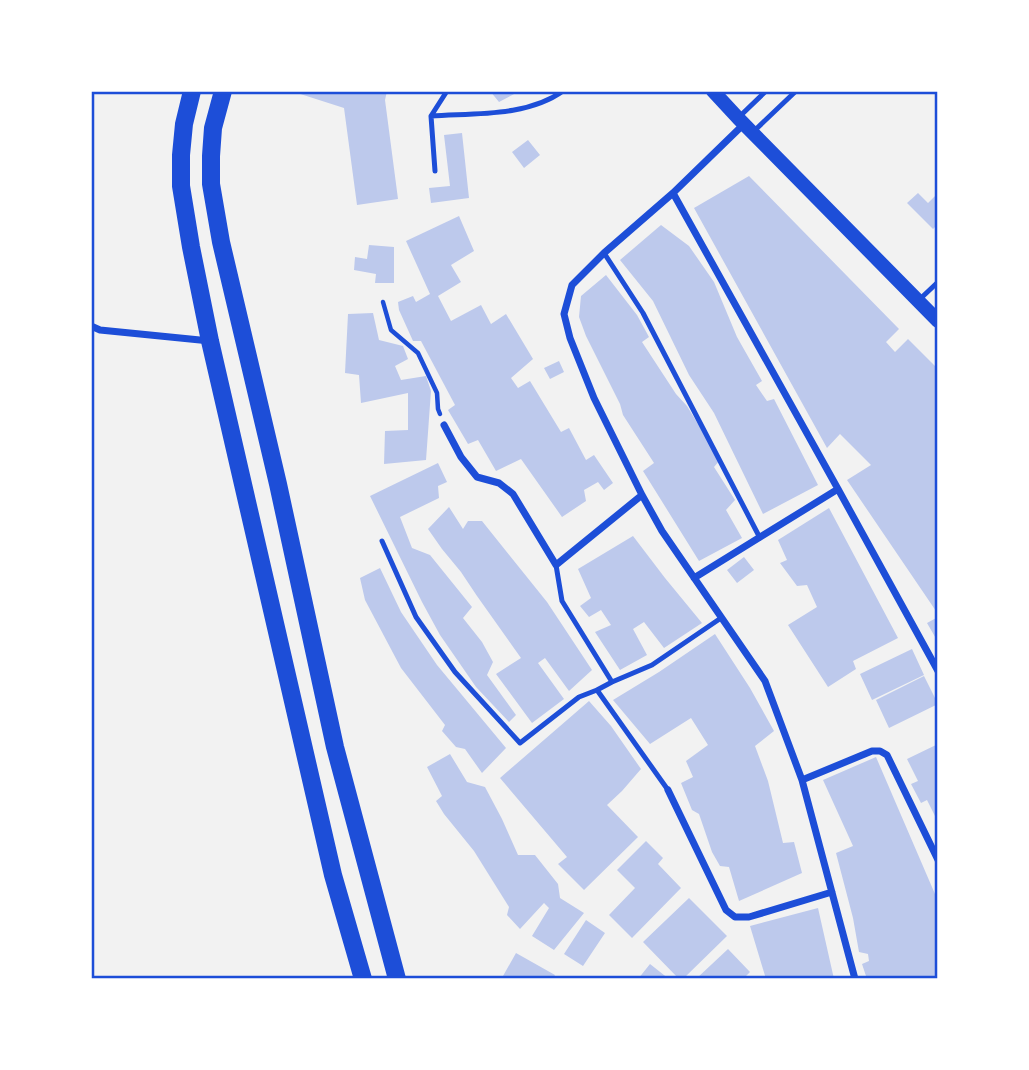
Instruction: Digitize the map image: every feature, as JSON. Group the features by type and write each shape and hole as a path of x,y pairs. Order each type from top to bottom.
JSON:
{"main road":[{"path":"192,91 182,144 181,186 211,341 333,875 363,979"},
{"path":"223,91 214,128 211,156 211,184 221,242 281,497 335,747 397,979"},
{"path":"713,91 938,321"}],"street":[{"path":"745,125 572,285 564,314 570,338 594,398 642,495 662,531 765,681 802,780 855,979"},
{"path":"673,193 938,671"},
{"path":"91,326 100,330 211,341"},
{"path":"444,425 461,457 477,477 499,483 513,494 556,565 642,495"},
{"path":"694,578 838,489"},
{"path":"802,780 873,751 887,755 938,860"},
{"path":"668,790 726,910 735,917 749,917 832,892"}],"lane":[{"path":"435,171 431,116 447,91"},
{"path":"431,116 506,111 553,99 563,91"},
{"path":"745,125 766,91"},
{"path":"745,125 796,91"},
{"path":"604,253 643,313 676,373 760,538"},
{"path":"918,301 938,282"},
{"path":"382,541 416,618 455,672 520,743 579,697 652,665 721,618"},
{"path":"556,565 562,601 612,682"},
{"path":"597,690 668,790"}],"path":[{"path":"383,302 391,330 418,353 437,393 438,409 444,425"}],"building":[{"path":"291,91 387,91 385,100 398,199 357,205 344,108"},
{"path":"490,91 515,91 516,93 499,102"},
{"path":"462,133 469,198 431,203 429,188 450,186 444,135"},
{"path":"528,140 540,155 524,168 512,152"},
{"path":"749,176 899,329 886,342 895,352 908,339 938,369 938,614 847,480 871,465 840,434 827,448 694,208"},
{"path":"918,193 928,203 938,193 938,224 933,229 907,203"},
{"path":"459,216 474,251 451,265 461,282 438,296 451,321 481,305 491,324 506,314 533,359 511,378 518,388 530,381 561,432 569,428 586,460 594,455 613,483 604,490 598,482 584,490 586,501 562,517 521,459 496,471 478,440 468,444 448,410 455,405 421,341 413,341 399,310 398,302 413,296 416,302 430,294 406,241"},
{"path":"661,225 689,246 714,282 737,337 762,381 756,385 767,401 774,399 818,485 763,514 714,413 689,375 653,301 620,260"},
{"path":"369,245 394,247 394,283 375,283 376,274 354,270 355,257 367,259"},
{"path":"606,275 637,315 649,337 642,342 687,406 720,460 714,467 735,500 726,510 742,538 699,561 643,471 654,463 623,415 579,317 581,296"},
{"path":"373,313 379,340 403,346 408,359 395,366 401,380 426,376 431,391 426,460 384,464 385,431 408,430 408,393 361,403 359,375 345,373 348,314"},
{"path":"559,361 564,372 550,379 544,368"},
{"path":"438,463 447,482 438,486 439,498 400,517 412,548 430,555 472,607 463,618 482,642 493,662 487,675 516,715 509,722 476,687 440,635 370,496"},
{"path":"449,507 463,529 468,521 482,521 547,602 592,670 569,691 545,658 538,663 564,699 532,723 496,674 521,658 428,529"},
{"path":"829,508 898,638 853,661 856,669 828,687 788,625 817,607 807,585 797,586 780,563 787,560 778,540"},
{"path":"633,536 702,623 664,648 644,622 633,629 647,655 620,670 595,632 611,625 601,610 589,617 580,606 591,598 578,569"},
{"path":"744,557 754,570 737,583 727,570"},
{"path":"380,568 401,612 437,665 506,748 482,773 465,749 456,747 442,731 445,725 401,668 365,600 360,578"},
{"path":"938,617 938,642 927,623"},
{"path":"715,634 774,731 755,746 768,781 783,843 794,842 802,873 739,901 729,867 720,866 712,852 699,814 692,810 681,783 693,777 686,761 708,745 691,718 650,744 613,700"},
{"path":"912,649 924,675 872,700 860,674"},
{"path":"924,676 938,704 889,728 876,700"},
{"path":"589,701 611,726 641,769 607,805 638,837 584,890 558,864 567,857 500,778"},
{"path":"938,744 938,822 927,800 921,803 911,784 918,781 907,759"},
{"path":"450,754 467,782 485,787 518,855 535,855 558,884 560,898 584,913 554,950 532,936 549,908 544,903 520,929 507,915 509,907 474,851 436,801 442,796 427,767"},
{"path":"876,757 938,901 938,979 867,979 862,964 869,961 868,954 859,952 836,853 853,846 823,780"},
{"path":"646,841 663,858 658,864 681,888 632,938 609,915 635,888 617,870"},
{"path":"689,898 727,936 683,979 679,979 643,942"},
{"path":"818,908 834,979 766,979 750,926"},
{"path":"586,920 605,933 583,966 564,954"},
{"path":"728,949 750,972 743,979 696,979"},
{"path":"516,953 555,975 553,979 508,979 503,976"},
{"path":"650,964 669,979 638,979"}]}
